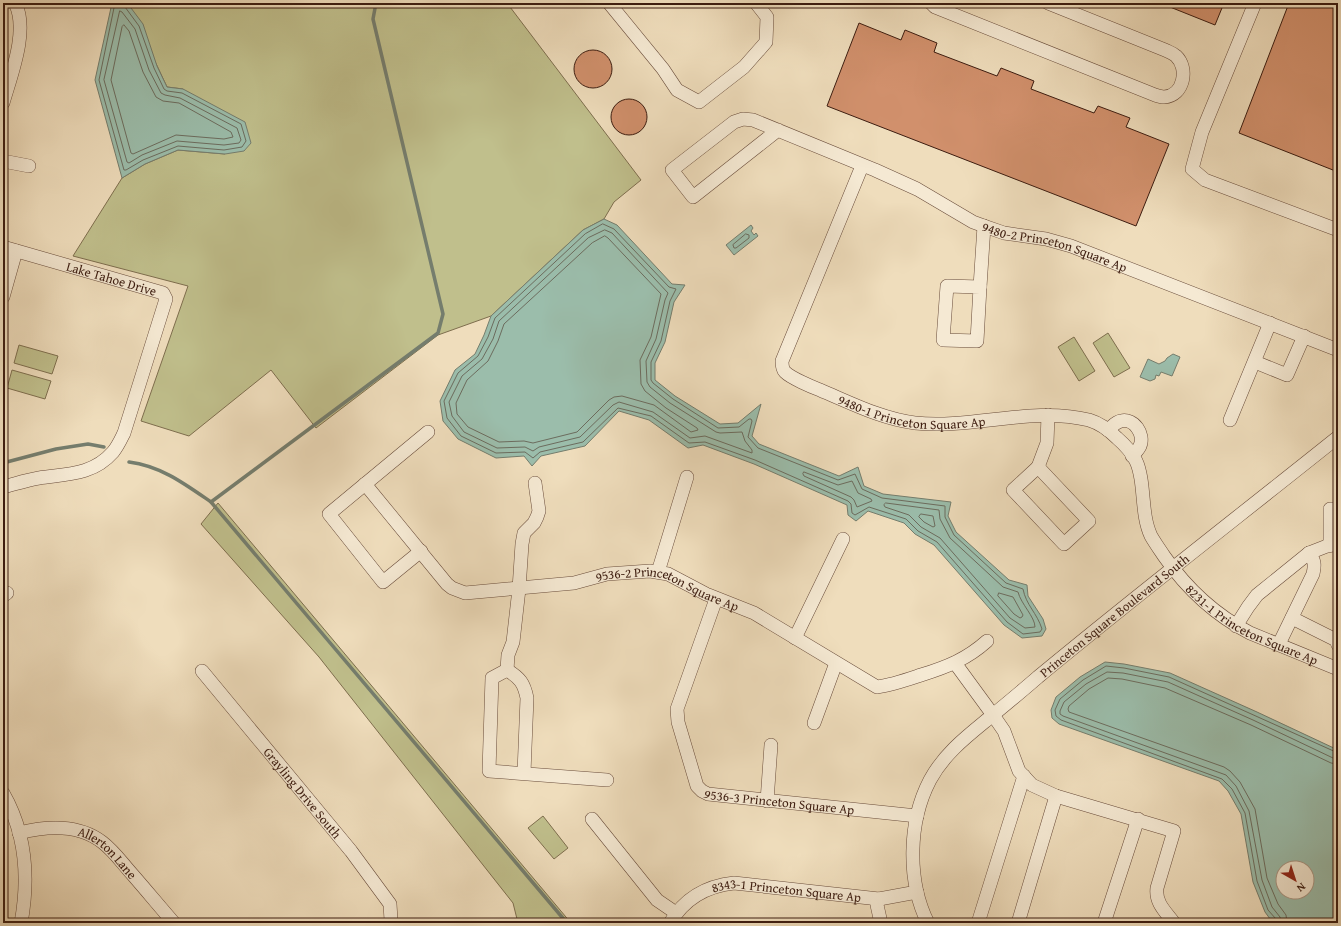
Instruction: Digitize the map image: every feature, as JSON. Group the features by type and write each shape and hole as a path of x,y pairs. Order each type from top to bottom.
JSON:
{"street":[{"path":"609,3 663,69 677,90 699,102 744,67 766,42 767,17 756,3"},
{"path":"931,3 934,7 1155,95 1163,97 1171,96 1178,90 1183,81 1184,72 1181,62 1176,55 1048,3"},
{"path":"1255,3 1202,132 1192,169 1205,180 1338,230"},
{"path":"3,103 20,40 21,23 16,6"},
{"name":"9480-2 Princeton Square Ap","path":"778,130 693,197 672,170 734,122 753,120 778,130 917,189 973,222 1004,233 1046,239 1070,246 1338,350"},
{"path":"3,161 28,166"},
{"name":"9480-1 Princeton Square Ap","path":"862,166 782,361 782,368 786,373 810,386 882,416 916,423 950,423 1048,415 1090,420 1108,430 1123,443 1136,461 1139,470 1146,524 1154,542 1173,569"},
{"path":"980,287 947,286 943,340 977,341 984,226"},
{"path":"3,296 9,249"},
{"name":"Lake Tahoe Drive","path":"3,488 38,479 81,472 96,466 105,460 116,448 124,433 166,299 163,293 9,249"},
{"path":"1230,420 1270,323"},
{"path":"1255,362 1287,375 1304,336"},
{"path":"1038,467 1090,521 1064,544 1013,490 1038,467 1047,443 1048,415"},
{"path":"1108,430 1122,420 1133,424 1139,430 1142,438 1140,445 1132,456"},
{"path":"421,551 383,582 329,514 428,432"},
{"name":"Princeton Square Boulevard South","path":"928,923 917,892 913,860 917,816 922,798 930,780 943,760 959,743 993,715 1338,437"},
{"path":"658,572 687,477"},
{"path":"507,670 508,655 513,642 524,533 534,523 539,511 535,483"},
{"name":"9536-2 Princeton Square Ap","path":"365,484 447,584 452,588 465,593 574,583 607,574 641,572 658,572 668,574 716,599 754,613 876,687 893,685 955,663 967,657 987,641"},
{"path":"1236,626 1257,595 1309,553 1334,544 1330,509 1338,509"},
{"path":"795,638 843,539"},
{"path":"1279,644 1313,574 1315,565 1309,553"},
{"name":"8231-1 Princeton Square Ap","path":"1173,569 1192,591 1206,604 1220,616 1236,626 1334,667"},
{"name":"9536-3 Princeton Square Ap","path":"716,599 677,709 678,722 698,786 702,791 708,794 767,801 917,816"},
{"path":"1292,618 1336,640 1338,645"},
{"path":"1334,667 1338,649"},
{"path":"814,723 836,663"},
{"path":"955,663 1004,731 1016,765 1032,785 1056,796 1138,819 1174,831 1156,894 1161,906 1174,923"},
{"path":"507,670 518,677 525,687 527,698 524,773"},
{"path":"507,670 492,678 489,771 607,780"},
{"name":"Grayling Drive South","path":"202,671 351,852 390,904 391,921"},
{"path":"767,801 771,745"},
{"path":"978,923 1024,776"},
{"path":"3,793 8,802 19,833 24,856 25,884 21,923"},
{"path":"1018,923 1056,796"},
{"path":"592,819 673,918"},
{"path":"1104,923 1138,819"},
{"name":"Allerton Lane","path":"19,833 34,829 56,828 76,830 92,835 111,849 174,923"},
{"name":"8343-1 Princeton Square Ap","path":"673,918 692,897 707,889 734,883 879,899 917,892"},
{"path":"879,899 877,905 881,923"}],"shaded area":[{"path":"126,3 507,3 641,180 614,202 604,219 583,230 491,316 438,335 316,428 271,370 189,436 141,421 188,286 73,256 122,178 145,164 178,150 225,154 183,89 167,87 128,4"},
{"path":"1108,333 1130,368 1114,377 1093,343"},
{"path":"1074,337 1095,371 1079,381 1058,347"},
{"path":"19,345 58,356 52,374 14,363"},
{"path":"12,370 51,381 45,399 7,388"},
{"path":"218,503 571,923 518,923 513,903 319,657 201,524"},
{"path":"543,816 568,848 554,859 528,828"}],"water":[{"path":"112,3 128,4 143,24 157,66 167,87 183,89 245,122 251,143 244,151 225,154 178,150 145,164 122,178 95,80"},
{"path":"604,219 617,225 672,284 685,285 674,302 665,342 655,363 655,380 675,396 720,424 738,423 761,404 752,436 759,444 839,476 858,467 864,486 883,494 951,502 948,516 956,532 1009,580 1027,585 1028,596 1043,619 1046,629 1042,636 1022,638 1004,625 934,545 915,534 904,523 868,511 856,521 848,515 847,505 754,464 703,445 688,448 649,420 619,411 585,446 541,456 532,466 524,456 496,458 458,439 443,421 440,401 455,370 475,354 491,316 583,230"},
{"path":"751,225 753,228 751,231 754,235 756,233 758,236 734,255 726,245"},
{"path":"1173,354 1180,357 1172,376 1161,372 1159,376 1156,375 1155,379 1150,381 1140,377 1148,359 1159,364"},
{"path":"1105,662 1124,664 1170,673 1338,750 1338,923 1273,923 1265,912 1253,882 1241,814 1228,791 1219,781 1059,724 1052,718 1051,710 1056,697 1080,677"}],"building":[{"path":"1160,3 1224,3 1215,25"},
{"path":"1289,3 1338,3 1338,172 1239,133"},
{"path":"859,23 901,40 905,30 937,43 934,52 997,76 1001,68 1034,81 1031,89 1094,113 1098,106 1130,118 1126,127 1169,144 1136,226 827,106"},
{"path":"593,50 603,53 609,59 612,69 609,79 603,85 593,88 583,85 577,79 574,69 577,59 583,53"},
{"path":"633,99 642,104 646,110 646,124 642,130 633,135 625,135 616,130 612,124 611,113 616,104 622,100"}],"waterway":[{"path":"211,502 438,333 443,314 373,19 376,3"},
{"path":"3,463 56,449 88,444 104,447"},
{"path":"129,462 152,467 182,482 211,502 567,923"}]}
